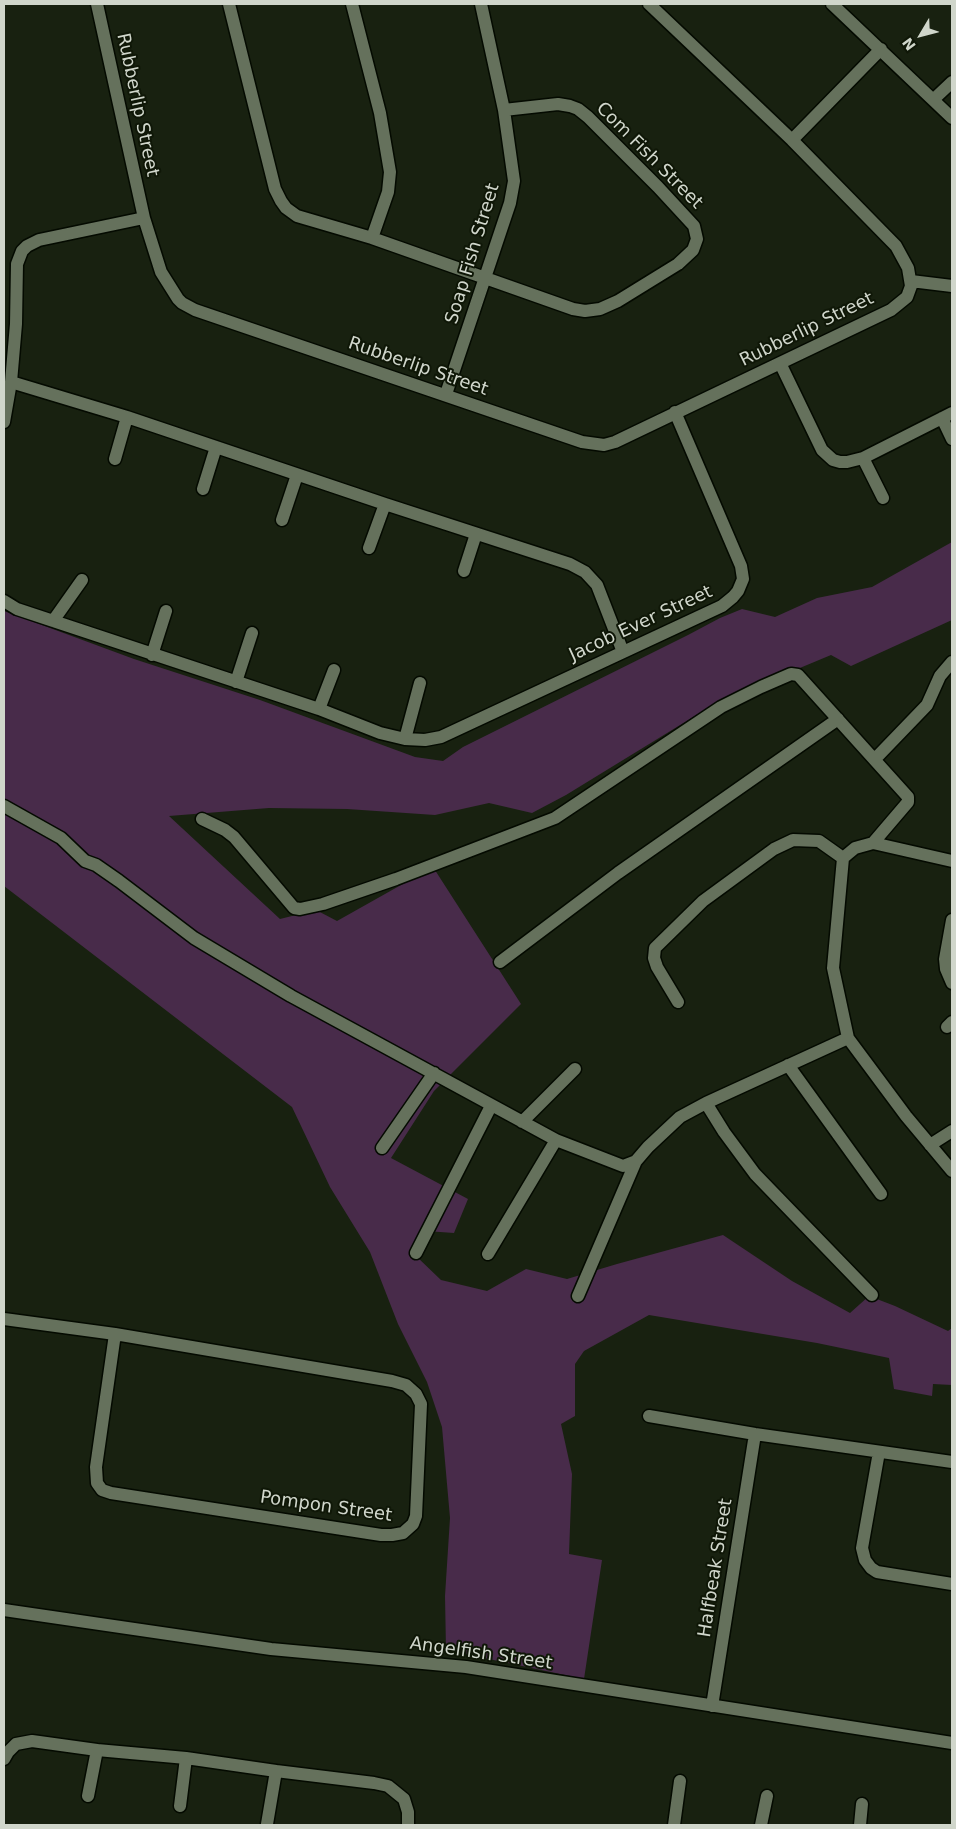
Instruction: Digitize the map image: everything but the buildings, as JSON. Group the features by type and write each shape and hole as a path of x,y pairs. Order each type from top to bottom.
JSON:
{"street":[{"name":"Rubberlip Street","path":"97,4 144,218 161,272 182,303 195,310 446,394 582,442 598,445 616,442 675,412 891,310 907,297 910,292 911,281"},
{"name":"Com Fish Street","path":"229,4 278,196 286,208 297,216 372,238 573,309 592,311 618,301 678,264 693,250 697,239 694,226 658,187 578,109 558,104 504,110"},
{"path":"352,4 380,113 390,172 388,192 372,238"},
{"name":"Soap Fish Street","path":"446,394 513,193 513,163 504,110 481,4"},
{"path":"649,4 792,140 896,246 908,268 911,281 952,286"},
{"path":"832,4 952,118"},
{"path":"792,140 881,50"},
{"path":"934,99 952,82"},
{"path":"4,422 11,382 17,308 17,264 22,251 39,240 144,218"},
{"path":"780,363 822,450 833,460 847,462 863,458 947,416 952,439"},
{"path":"11,382 127,416 297,475 570,564 585,572 596,585 623,652"},
{"name":"Jacob Ever Street","path":"4,601 17,609 319,709 380,733 405,739 425,740 450,734 727,602 738,591 743,579 741,566 675,412"},
{"path":"115,458 127,416"},
{"path":"204,489 216,447"},
{"path":"863,458 883,498"},
{"path":"282,520 297,475"},
{"path":"369,548 384,504"},
{"path":"464,571 476,534"},
{"path":"53,621 82,580"},
{"path":"152,655 166,611"},
{"path":"236,682 252,633"},
{"path":"875,759 928,705 940,676 952,662"},
{"path":"319,709 334,670"},
{"path":"202,819 225,830 234,837 294,908 300,909 323,904 396,879 555,818 721,707 791,674 798,675 908,797 908,802 873,843"},
{"path":"405,739 420,683"},
{"path":"500,962 618,873 838,719"},
{"path":"4,806 61,838 85,861 96,865 119,881 194,938 291,996 556,1140 623,1166 636,1161"},
{"path":"678,1002 657,967 654,958 655,948 703,900 774,848 793,840 819,841 843,858"},
{"path":"952,861 873,843 855,848 843,858 833,968 848,1038 906,1116 952,1171"},
{"path":"952,920 945,959 946,969 952,983"},
{"path":"578,1296 636,1161 648,1148 680,1118 706,1103 848,1038"},
{"path":"788,1065 881,1194"},
{"path":"522,1122 575,1069"},
{"path":"382,1148 434,1073"},
{"path":"706,1103 724,1132 755,1174 872,1295"},
{"path":"416,1253 491,1106"},
{"path":"930,1145 952,1132"},
{"path":"488,1254 556,1140"},
{"name":"Pompon Street","path":"4,1319 116,1334 392,1381 406,1386 416,1394 421,1404 416,1516 413,1524 403,1533 381,1535 111,1493 102,1490 96,1483 96,1467 116,1334"},
{"path":"649,1416 756,1434 952,1462"},
{"name":"Halfbeak Street","path":"712,1706 756,1434"},
{"path":"879,1452 862,1548 865,1560 877,1572 952,1584"},
{"name":"Angelfish Street","path":"4,1610 271,1649 466,1667 952,1743"},
{"path":"4,1759 11,1747 20,1742 32,1741 97,1750 186,1758 388,1786 406,1802 408,1825"},
{"path":"88,1796 97,1750"},
{"path":"180,1806 186,1758"},
{"path":"267,1824 276,1771"},
{"path":"674,1825 680,1781"},
{"path":"761,1825 767,1796"},
{"path":"860,1825 862,1804"}],"shaded area":[{"path":"952,542 952,620 851,666 831,655 716,703 566,795 532,813 489,803 435,815 347,809 269,808 169,816 280,919 316,910 337,921 433,867 521,1004 434,1091 391,1158 468,1199 454,1233 426,1231 416,1256 441,1280 487,1291 526,1269 567,1279 723,1235 792,1281 850,1313 869,1296 948,1331 952,1328 952,1385 933,1384 932,1396 894,1389 889,1358 817,1343 649,1315 584,1351 575,1364 575,1416 561,1424 572,1474 569,1554 602,1560 584,1679 446,1650 445,1596 450,1518 442,1427 427,1382 398,1324 370,1252 330,1187 292,1107 4,886 4,611 134,659 260,700 415,757 443,761 463,747 720,618 742,609 775,617 817,598 872,587"}]}
